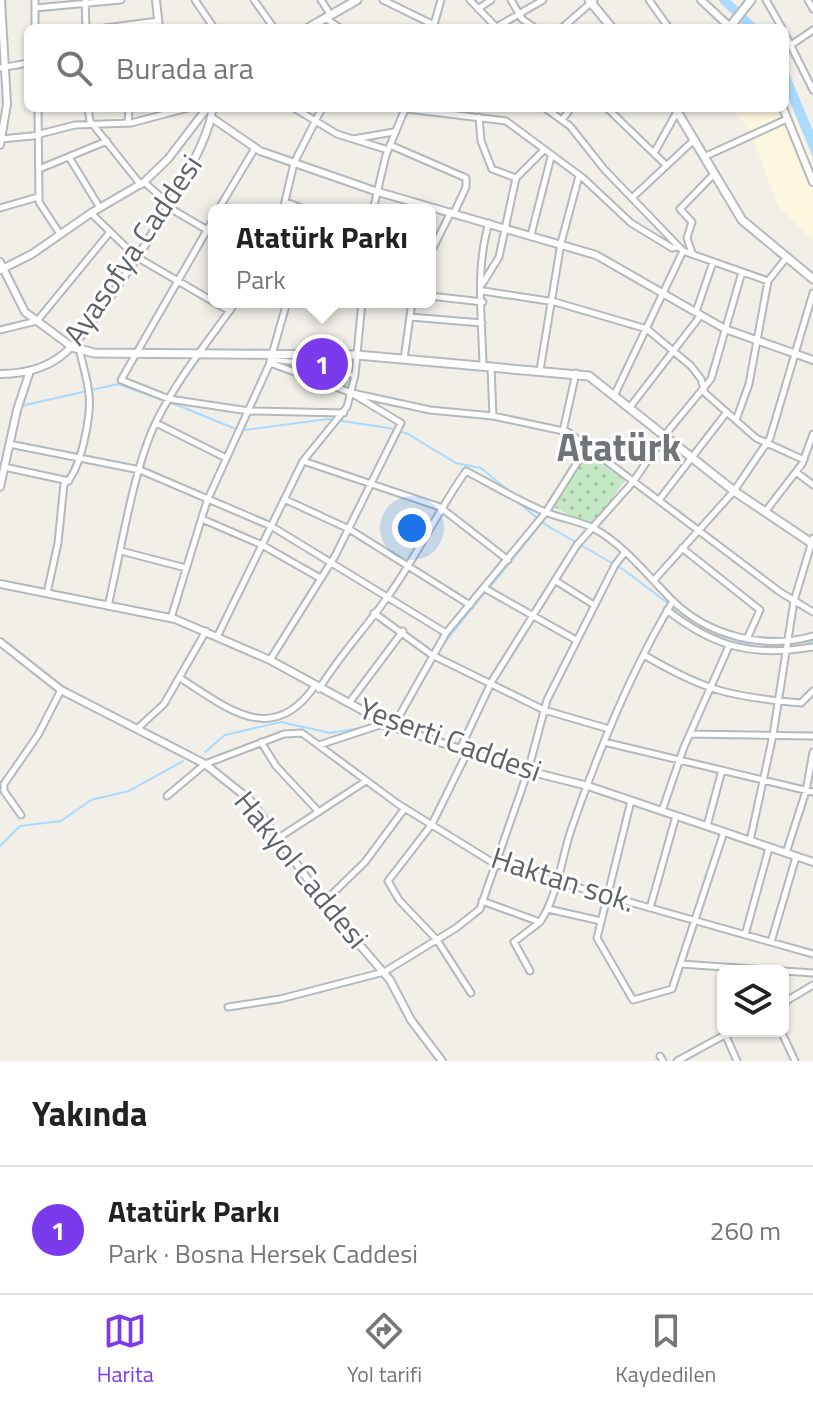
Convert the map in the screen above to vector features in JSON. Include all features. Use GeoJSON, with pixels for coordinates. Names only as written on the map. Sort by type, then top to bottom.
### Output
{"type":"FeatureCollection","features":[{"type":"Feature","properties":{"kind":"main road"},"geometry":{"type":"LineString","coordinates":[[314,24],[357,0]]}},
{"type":"Feature","properties":{"kind":"main road"},"geometry":{"type":"LineString","coordinates":[[733,24],[751,0]]}},
{"type":"Feature","properties":{"kind":"main road"},"geometry":{"type":"LineString","coordinates":[[591,1],[609,24]]}},
{"type":"Feature","properties":{"kind":"main road"},"geometry":{"type":"LineString","coordinates":[[678,112],[742,220],[813,279]]}},
{"type":"Feature","properties":{"kind":"main road"},"geometry":{"type":"LineString","coordinates":[[72,347],[80,352],[357,355],[576,373],[594,379],[734,491],[813,541]]}},
{"type":"Feature","properties":{"kind":"street"},"geometry":{"type":"LineString","coordinates":[[1,0],[7,104],[1,141],[67,127],[128,123],[164,112]]}},
{"type":"Feature","properties":{"kind":"street"},"geometry":{"type":"LineString","coordinates":[[35,0],[35,24]]}},
{"type":"Feature","properties":{"kind":"street"},"geometry":{"type":"LineString","coordinates":[[35,8],[57,3],[121,0]]}},
{"type":"Feature","properties":{"kind":"street"},"geometry":{"type":"LineString","coordinates":[[156,0],[158,24]]}},
{"type":"Feature","properties":{"kind":"street"},"geometry":{"type":"LineString","coordinates":[[195,0],[211,24]]}},
{"type":"Feature","properties":{"kind":"street"},"geometry":{"type":"LineString","coordinates":[[254,0],[271,24]]}},
{"type":"Feature","properties":{"kind":"street"},"geometry":{"type":"LineString","coordinates":[[321,0],[327,16],[336,24]]}},
{"type":"Feature","properties":{"kind":"street"},"geometry":{"type":"LineString","coordinates":[[383,0],[430,24]]}},
{"type":"Feature","properties":{"kind":"street"},"geometry":{"type":"LineString","coordinates":[[435,24],[441,0]]}},
{"type":"Feature","properties":{"kind":"street"},"geometry":{"type":"LineString","coordinates":[[470,0],[492,24]]}},
{"type":"Feature","properties":{"kind":"street"},"geometry":{"type":"LineString","coordinates":[[478,9],[491,0]]}},
{"type":"Feature","properties":{"kind":"street"},"geometry":{"type":"LineString","coordinates":[[511,0],[522,19],[529,24]]}},
{"type":"Feature","properties":{"kind":"street"},"geometry":{"type":"LineString","coordinates":[[649,0],[666,24]]}},
{"type":"Feature","properties":{"kind":"street"},"geometry":{"type":"LineString","coordinates":[[701,0],[726,24]]}},
{"type":"Feature","properties":{"kind":"street"},"geometry":{"type":"LineString","coordinates":[[766,0],[780,24]]}},
{"type":"Feature","properties":{"kind":"street"},"geometry":{"type":"LineString","coordinates":[[808,0],[813,8]]}},
{"type":"Feature","properties":{"kind":"street"},"geometry":{"type":"LineString","coordinates":[[502,24],[541,1]]}},
{"type":"Feature","properties":{"kind":"street"},"geometry":{"type":"LineString","coordinates":[[566,24],[591,1]]}},
{"type":"Feature","properties":{"kind":"street"},"geometry":{"type":"LineString","coordinates":[[86,2],[86,24]]}},
{"type":"Feature","properties":{"kind":"street"},"geometry":{"type":"LineString","coordinates":[[791,45],[813,30]]}},
{"type":"Feature","properties":{"kind":"street"},"geometry":{"type":"LineString","coordinates":[[789,41],[813,90]]}},
{"type":"Feature","properties":{"kind":"street"},"geometry":{"type":"LineString","coordinates":[[3,66],[24,63]]}},
{"type":"Feature","properties":{"kind":"street"},"geometry":{"type":"LineString","coordinates":[[38,112],[38,197],[41,209],[60,234]]}},
{"type":"Feature","properties":{"kind":"street"},"geometry":{"type":"LineString","coordinates":[[89,112],[92,125],[142,184],[207,230],[121,380],[169,399],[249,411],[344,413]]}},
{"type":"Feature","properties":{"kind":"street"},"geometry":{"type":"LineString","coordinates":[[128,123],[129,112]]}},
{"type":"Feature","properties":{"kind":"street"},"geometry":{"type":"LineString","coordinates":[[72,347],[22,308],[1,267],[142,184],[168,159],[206,112]]}},
{"type":"Feature","properties":{"kind":"street","name":"Ayasofya Caddesi"},"geometry":{"type":"LineString","coordinates":[[29,374],[72,347],[135,256],[169,206],[200,151],[212,118],[210,112]]}},
{"type":"Feature","properties":{"kind":"street"},"geometry":{"type":"LineString","coordinates":[[301,112],[337,134],[389,148],[466,178],[466,187],[436,241]]}},
{"type":"Feature","properties":{"kind":"street"},"geometry":{"type":"LineString","coordinates":[[291,204],[286,202],[294,163],[320,112]]}},
{"type":"Feature","properties":{"kind":"street"},"geometry":{"type":"LineString","coordinates":[[374,204],[375,191],[402,112]]}},
{"type":"Feature","properties":{"kind":"street"},"geometry":{"type":"LineString","coordinates":[[432,112],[506,121],[579,176],[631,223],[672,248],[768,281]]}},
{"type":"Feature","properties":{"kind":"street"},"geometry":{"type":"LineString","coordinates":[[551,112],[562,120],[681,249]]}},
{"type":"Feature","properties":{"kind":"street"},"geometry":{"type":"LineString","coordinates":[[562,120],[568,112]]}},
{"type":"Feature","properties":{"kind":"street"},"geometry":{"type":"LineString","coordinates":[[611,112],[666,165]]}},
{"type":"Feature","properties":{"kind":"street"},"geometry":{"type":"LineString","coordinates":[[654,153],[674,112]]}},
{"type":"Feature","properties":{"kind":"street"},"geometry":{"type":"LineString","coordinates":[[784,112],[813,182]]}},
{"type":"Feature","properties":{"kind":"street"},"geometry":{"type":"LineString","coordinates":[[479,117],[481,141],[492,169],[516,178]]}},
{"type":"Feature","properties":{"kind":"street"},"geometry":{"type":"LineString","coordinates":[[212,118],[255,148],[375,191],[423,204]]}},
{"type":"Feature","properties":{"kind":"street"},"geometry":{"type":"LineString","coordinates":[[706,156],[787,119]]}},
{"type":"Feature","properties":{"kind":"street"},"geometry":{"type":"LineString","coordinates":[[352,139],[395,132]]}},
{"type":"Feature","properties":{"kind":"street"},"geometry":{"type":"LineString","coordinates":[[633,197],[695,138]]}},
{"type":"Feature","properties":{"kind":"street"},"geometry":{"type":"LineString","coordinates":[[39,169],[107,141]]}},
{"type":"Feature","properties":{"kind":"street"},"geometry":{"type":"LineString","coordinates":[[222,204],[255,148]]}},
{"type":"Feature","properties":{"kind":"street"},"geometry":{"type":"LineString","coordinates":[[483,283],[493,271],[508,228],[516,178],[543,151]]}},
{"type":"Feature","properties":{"kind":"street"},"geometry":{"type":"LineString","coordinates":[[69,156],[100,208]]}},
{"type":"Feature","properties":{"kind":"street"},"geometry":{"type":"LineString","coordinates":[[531,235],[551,157]]}},
{"type":"Feature","properties":{"kind":"street"},"geometry":{"type":"LineString","coordinates":[[692,254],[687,238],[692,222],[680,209],[715,173]]}},
{"type":"Feature","properties":{"kind":"street"},"geometry":{"type":"LineString","coordinates":[[540,370],[561,243],[579,176]]}},
{"type":"Feature","properties":{"kind":"street"},"geometry":{"type":"LineString","coordinates":[[0,208],[38,197]]}},
{"type":"Feature","properties":{"kind":"street"},"geometry":{"type":"LineString","coordinates":[[436,207],[561,243],[610,261],[725,329],[813,360]]}},
{"type":"Feature","properties":{"kind":"street"},"geometry":{"type":"LineString","coordinates":[[91,213],[135,256],[208,298]]}},
{"type":"Feature","properties":{"kind":"street"},"geometry":{"type":"LineString","coordinates":[[489,223],[480,262],[482,323],[493,416]]}},
{"type":"Feature","properties":{"kind":"street"},"geometry":{"type":"LineString","coordinates":[[0,330],[37,321],[110,232]]}},
{"type":"Feature","properties":{"kind":"street"},"geometry":{"type":"LineString","coordinates":[[615,394],[666,293],[681,249]]}},
{"type":"Feature","properties":{"kind":"street"},"geometry":{"type":"LineString","coordinates":[[736,420],[749,384],[768,281],[787,257]]}},
{"type":"Feature","properties":{"kind":"street"},"geometry":{"type":"LineString","coordinates":[[630,407],[698,314],[713,262]]}},
{"type":"Feature","properties":{"kind":"street"},"geometry":{"type":"LineString","coordinates":[[471,993],[437,940],[399,900],[388,881],[432,824],[492,681],[577,545],[595,529],[633,482],[717,364],[742,272]]}},
{"type":"Feature","properties":{"kind":"street"},"geometry":{"type":"LineString","coordinates":[[483,291],[551,301],[647,329],[691,366],[705,393],[736,420],[766,444],[804,460]]}},
{"type":"Feature","properties":{"kind":"street"},"geometry":{"type":"LineString","coordinates":[[655,579],[734,491],[766,444],[813,293]]}},
{"type":"Feature","properties":{"kind":"street"},"geometry":{"type":"LineString","coordinates":[[436,297],[483,302]]}},
{"type":"Feature","properties":{"kind":"street"},"geometry":{"type":"LineString","coordinates":[[225,308],[230,311]]}},
{"type":"Feature","properties":{"kind":"street"},"geometry":{"type":"LineString","coordinates":[[108,606],[140,470],[156,423],[232,308]]}},
{"type":"Feature","properties":{"kind":"street"},"geometry":{"type":"LineString","coordinates":[[171,618],[207,501],[271,364],[285,308]]}},
{"type":"Feature","properties":{"kind":"street"},"geometry":{"type":"LineString","coordinates":[[218,635],[303,461],[326,429],[344,413],[355,375],[361,308]]}},
{"type":"Feature","properties":{"kind":"street"},"geometry":{"type":"LineString","coordinates":[[404,359],[411,308]]}},
{"type":"Feature","properties":{"kind":"street"},"geometry":{"type":"LineString","coordinates":[[410,317],[482,323]]}},
{"type":"Feature","properties":{"kind":"street"},"geometry":{"type":"LineString","coordinates":[[47,593],[58,543],[64,484],[79,466],[90,399],[80,352]]}},
{"type":"Feature","properties":{"kind":"street"},"geometry":{"type":"LineString","coordinates":[[271,364],[275,360],[306,363],[320,360],[323,354]]}},
{"type":"Feature","properties":{"kind":"street"},"geometry":{"type":"LineString","coordinates":[[306,363],[310,370],[320,368],[331,373],[355,375]]}},
{"type":"Feature","properties":{"kind":"street"},"geometry":{"type":"LineString","coordinates":[[271,364],[352,393],[430,410],[493,416],[563,431],[813,612]]}},
{"type":"Feature","properties":{"kind":"street"},"geometry":{"type":"LineString","coordinates":[[563,431],[576,373]]}},
{"type":"Feature","properties":{"kind":"street"},"geometry":{"type":"LineString","coordinates":[[0,374],[29,374],[0,487]]}},
{"type":"Feature","properties":{"kind":"street"},"geometry":{"type":"LineString","coordinates":[[270,660],[349,529],[401,423],[352,393]]}},
{"type":"Feature","properties":{"kind":"street"},"geometry":{"type":"LineString","coordinates":[[659,500],[727,412]]}},
{"type":"Feature","properties":{"kind":"street"},"geometry":{"type":"LineString","coordinates":[[156,423],[227,458]]}},
{"type":"Feature","properties":{"kind":"street"},"geometry":{"type":"LineString","coordinates":[[765,512],[804,460],[813,434]]}},
{"type":"Feature","properties":{"kind":"street"},"geometry":{"type":"LineString","coordinates":[[9,444],[140,470],[271,526],[446,633]]}},
{"type":"Feature","properties":{"kind":"street"},"geometry":{"type":"LineString","coordinates":[[318,745],[390,725],[446,633],[546,512],[587,447]]}},
{"type":"Feature","properties":{"kind":"street"},"geometry":{"type":"LineString","coordinates":[[303,461],[440,507],[508,560]]}},
{"type":"Feature","properties":{"kind":"street"},"geometry":{"type":"LineString","coordinates":[[4,467],[69,481]]}},
{"type":"Feature","properties":{"kind":"street"},"geometry":{"type":"LineString","coordinates":[[180,678],[253,719],[293,712],[316,688],[345,647],[387,598],[440,507],[466,471],[546,512],[595,529],[655,579],[673,601],[721,632],[747,639],[788,643],[813,636]]}},
{"type":"Feature","properties":{"kind":"street"},"geometry":{"type":"LineString","coordinates":[[796,472],[813,485]]}},
{"type":"Feature","properties":{"kind":"street"},"geometry":{"type":"LineString","coordinates":[[284,499],[349,529],[470,605]]}},
{"type":"Feature","properties":{"kind":"street"},"geometry":{"type":"LineString","coordinates":[[202,519],[262,545],[320,578]]}},
{"type":"Feature","properties":{"kind":"street"},"geometry":{"type":"LineString","coordinates":[[750,841],[773,735],[794,601],[813,541]]}},
{"type":"Feature","properties":{"kind":"street"},"geometry":{"type":"LineString","coordinates":[[682,548],[760,610],[747,639]]}},
{"type":"Feature","properties":{"kind":"street"},"geometry":{"type":"LineString","coordinates":[[121,551],[186,568]]}},
{"type":"Feature","properties":{"kind":"street"},"geometry":{"type":"LineString","coordinates":[[228,1007],[280,999],[384,972],[480,909],[528,771],[544,710],[576,640],[625,552]]}},
{"type":"Feature","properties":{"kind":"street"},"geometry":{"type":"LineString","coordinates":[[556,581],[594,605]]}},
{"type":"Feature","properties":{"kind":"street","name":"Yeşerti Caddesi"},"geometry":{"type":"LineString","coordinates":[[0,584],[171,618],[218,635],[270,660],[316,688],[390,725],[528,771],[588,786],[813,862]]}},
{"type":"Feature","properties":{"kind":"street"},"geometry":{"type":"LineString","coordinates":[[484,588],[576,640]]}},
{"type":"Feature","properties":{"kind":"street"},"geometry":{"type":"LineString","coordinates":[[530,971],[514,942],[540,922],[548,909],[609,729],[673,601]]}},
{"type":"Feature","properties":{"kind":"street"},"geometry":{"type":"LineString","coordinates":[[667,610],[729,646],[786,654],[813,647]]}},
{"type":"Feature","properties":{"kind":"street"},"geometry":{"type":"LineString","coordinates":[[374,613],[403,631],[432,655],[492,681],[544,710],[609,729]]}},
{"type":"Feature","properties":{"kind":"street"},"geometry":{"type":"LineString","coordinates":[[138,728],[160,709],[206,631]]}},
{"type":"Feature","properties":{"kind":"street"},"geometry":{"type":"LineString","coordinates":[[348,704],[403,631]]}},
{"type":"Feature","properties":{"kind":"street","name":"Hakyol Caddesi"},"geometry":{"type":"LineString","coordinates":[[0,642],[61,690],[205,764],[250,800],[280,837],[324,902],[384,972],[411,1020],[442,1061]]}},
{"type":"Feature","properties":{"kind":"street"},"geometry":{"type":"LineString","coordinates":[[662,811],[690,734],[729,646]]}},
{"type":"Feature","properties":{"kind":"street"},"geometry":{"type":"LineString","coordinates":[[644,655],[709,690],[801,703],[813,691]]}},
{"type":"Feature","properties":{"kind":"street"},"geometry":{"type":"LineString","coordinates":[[21,815],[4,791],[4,784],[38,735],[61,690]]}},
{"type":"Feature","properties":{"kind":"street","name":"Haktan sok."},"geometry":{"type":"LineString","coordinates":[[167,796],[205,764],[261,742],[302,733],[405,808],[495,864],[813,954]]}},
{"type":"Feature","properties":{"kind":"street"},"geometry":{"type":"LineString","coordinates":[[690,734],[813,736]]}},
{"type":"Feature","properties":{"kind":"street"},"geometry":{"type":"LineString","coordinates":[[261,742],[276,766],[319,812]]}},
{"type":"Feature","properties":{"kind":"street"},"geometry":{"type":"LineString","coordinates":[[604,742],[810,791]]}},
{"type":"Feature","properties":{"kind":"street"},"geometry":{"type":"LineString","coordinates":[[786,853],[810,791],[813,752]]}},
{"type":"Feature","properties":{"kind":"street"},"geometry":{"type":"LineString","coordinates":[[707,826],[722,770]]}},
{"type":"Feature","properties":{"kind":"street"},"geometry":{"type":"LineString","coordinates":[[280,837],[367,781]]}},
{"type":"Feature","properties":{"kind":"street"},"geometry":{"type":"LineString","coordinates":[[631,801],[597,938],[633,1000],[672,989],[724,832]]}},
{"type":"Feature","properties":{"kind":"street"},"geometry":{"type":"LineString","coordinates":[[324,902],[365,862],[405,808]]}},
{"type":"Feature","properties":{"kind":"street"},"geometry":{"type":"LineString","coordinates":[[650,908],[676,816]]}},
{"type":"Feature","properties":{"kind":"street"},"geometry":{"type":"LineString","coordinates":[[745,935],[769,848]]}},
{"type":"Feature","properties":{"kind":"street"},"geometry":{"type":"LineString","coordinates":[[771,942],[796,857]]}},
{"type":"Feature","properties":{"kind":"street"},"geometry":{"type":"LineString","coordinates":[[482,901],[540,922]]}},
{"type":"Feature","properties":{"kind":"street"},"geometry":{"type":"LineString","coordinates":[[548,909],[601,921]]}},
{"type":"Feature","properties":{"kind":"street"},"geometry":{"type":"LineString","coordinates":[[681,964],[813,973]]}},
{"type":"Feature","properties":{"kind":"street"},"geometry":{"type":"LineString","coordinates":[[789,999],[813,985]]}},
{"type":"Feature","properties":{"kind":"street"},"geometry":{"type":"LineString","coordinates":[[677,1061],[722,1037]]}},
{"type":"Feature","properties":{"kind":"street"},"geometry":{"type":"LineString","coordinates":[[730,1037],[737,1061]]}},
{"type":"Feature","properties":{"kind":"street"},"geometry":{"type":"LineString","coordinates":[[784,1037],[795,1061]]}},
{"type":"Feature","properties":{"kind":"shaded area"},"geometry":{"type":"Polygon","coordinates":[[[735,112],[778,112],[780,117],[751,132],[735,112]]]}},
{"type":"Feature","properties":{"kind":"shaded area"},"geometry":{"type":"Polygon","coordinates":[[[795,117],[813,164],[813,241],[778,206],[752,136],[795,117]]]}},
{"type":"Feature","properties":{"kind":"green space"},"geometry":{"type":"Polygon","coordinates":[[[276,361],[304,364],[311,372],[321,370],[349,375],[346,389],[276,361]]]}},
{"type":"Feature","properties":{"kind":"green space"},"geometry":{"type":"Polygon","coordinates":[[[587,452],[626,479],[592,527],[554,507],[587,452]]]}},
{"type":"Feature","properties":{"kind":"water"},"geometry":{"type":"Polygon","coordinates":[[[789,74],[813,131],[813,157],[789,100],[789,74]]]}},
{"type":"Feature","properties":{"kind":"waterway"},"geometry":{"type":"LineString","coordinates":[[724,0],[749,24]]}},
{"type":"Feature","properties":{"kind":"waterway"},"geometry":{"type":"LineString","coordinates":[[21,406],[118,384],[165,401]]}},
{"type":"Feature","properties":{"kind":"waterway"},"geometry":{"type":"LineString","coordinates":[[172,403],[236,429]]}},
{"type":"Feature","properties":{"kind":"waterway"},"geometry":{"type":"LineString","coordinates":[[244,430],[328,419],[389,428],[408,434],[456,463],[481,468],[510,492]]}},
{"type":"Feature","properties":{"kind":"waterway"},"geometry":{"type":"LineString","coordinates":[[519,503],[546,525],[624,570],[669,604]]}},
{"type":"Feature","properties":{"kind":"waterway"},"geometry":{"type":"LineString","coordinates":[[490,587],[541,524]]}},
{"type":"Feature","properties":{"kind":"waterway"},"geometry":{"type":"LineString","coordinates":[[440,648],[486,591]]}},
{"type":"Feature","properties":{"kind":"waterway"},"geometry":{"type":"LineString","coordinates":[[674,608],[716,634],[759,648]]}},
{"type":"Feature","properties":{"kind":"waterway"},"geometry":{"type":"LineString","coordinates":[[797,647],[813,642]]}},
{"type":"Feature","properties":{"kind":"waterway"},"geometry":{"type":"LineString","coordinates":[[399,724],[421,683]]}},
{"type":"Feature","properties":{"kind":"waterway"},"geometry":{"type":"LineString","coordinates":[[205,752],[225,735],[281,722],[330,733],[372,726]]}},
{"type":"Feature","properties":{"kind":"waterway"},"geometry":{"type":"LineString","coordinates":[[381,729],[394,731]]}},
{"type":"Feature","properties":{"kind":"waterway"},"geometry":{"type":"LineString","coordinates":[[0,846],[20,826],[61,821],[91,800],[129,791],[183,761]]}},
{"type":"Feature","properties":{"kind":"place","name":"Atatürk Parkı"},"geometry":{"type":"Point","coordinates":[322,364]}},
{"type":"Feature","properties":{"kind":"district","name":"Atatürk"},"geometry":{"type":"Point","coordinates":[619,448]}}]}
